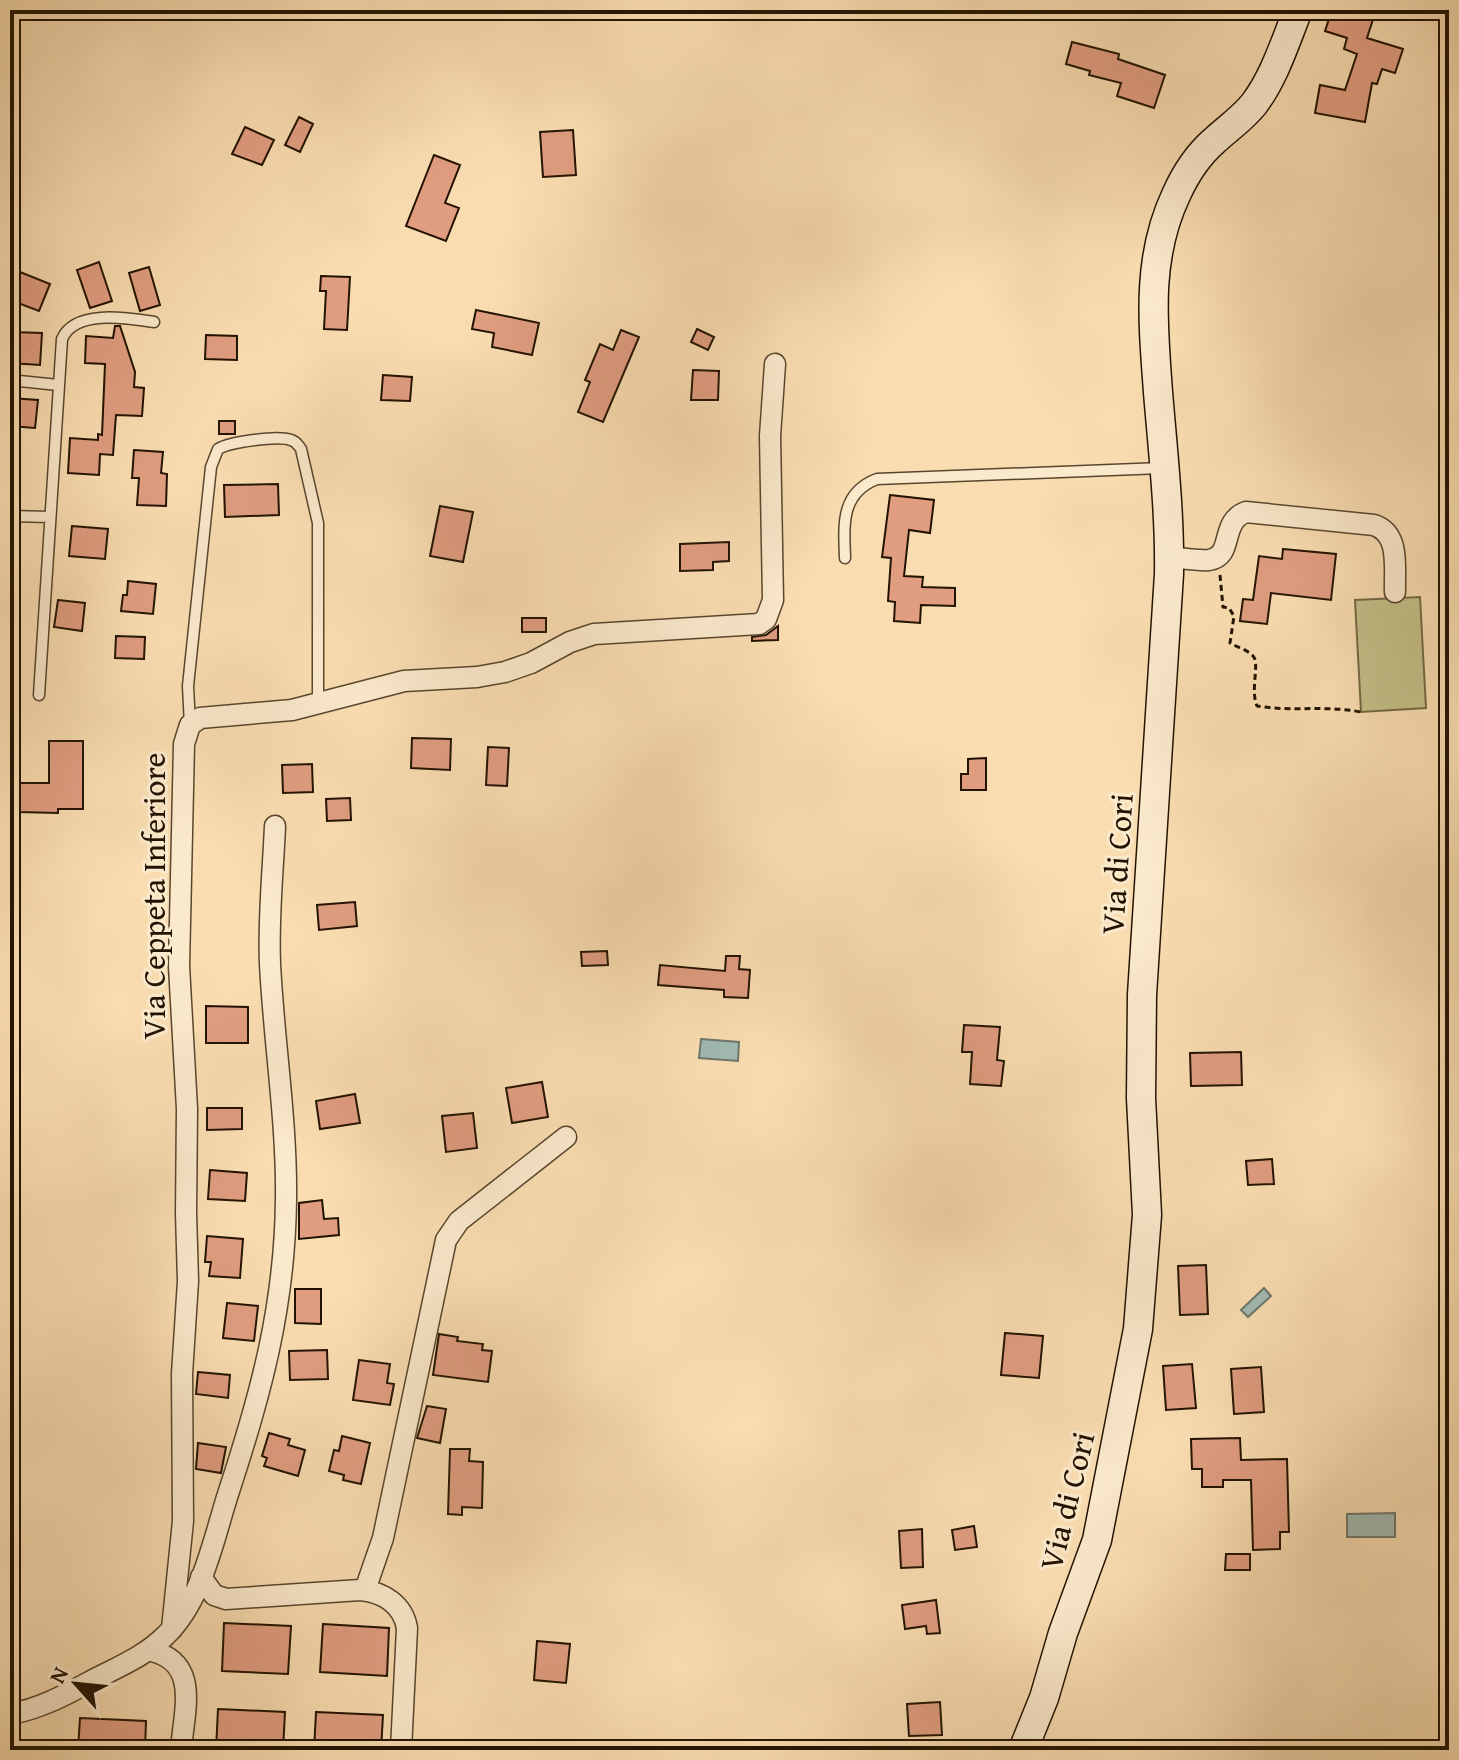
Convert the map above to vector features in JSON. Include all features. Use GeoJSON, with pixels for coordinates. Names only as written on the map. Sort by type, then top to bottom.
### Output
{"type":"FeatureCollection","features":[{"type":"Feature","properties":{"kind":"main road","name":"Via di Cori"},"geometry":{"type":"LineString","coordinates":[[1023,1750],[1044,1698],[1063,1633],[1097,1540],[1138,1329],[1147,1215],[1140,1075],[1142,995],[1169,557],[1152,294],[1154,266],[1160,236],[1174,198],[1195,162],[1213,141],[1249,110],[1264,89],[1297,10]]}},
{"type":"Feature","properties":{"kind":"street","name":"Via Ceppeta Inferiore"},"geometry":{"type":"LineString","coordinates":[[172,1629],[183,1521],[182,1374],[188,1281],[187,1109],[179,956],[184,744],[190,725],[203,717],[281,712],[387,683],[505,672],[531,663],[570,642],[603,632],[750,626],[762,621],[768,615],[773,600],[770,436],[775,364]]}},
{"type":"Feature","properties":{"kind":"street"},"geometry":{"type":"LineString","coordinates":[[1169,557],[1207,560],[1218,556],[1224,549],[1231,523],[1246,512],[1374,525],[1387,531],[1391,540],[1395,592]]}},
{"type":"Feature","properties":{"kind":"street"},"geometry":{"type":"LineString","coordinates":[[10,1714],[52,1701],[148,1650],[172,1629],[185,1611],[201,1577],[255,1411],[269,1361],[277,1307],[286,1200],[270,946],[275,826]]}},
{"type":"Feature","properties":{"kind":"street"},"geometry":{"type":"LineString","coordinates":[[365,1590],[383,1538],[446,1240],[459,1221],[566,1137]]}},
{"type":"Feature","properties":{"kind":"street"},"geometry":{"type":"LineString","coordinates":[[201,1577],[214,1595],[226,1599],[365,1590],[394,1603],[405,1620],[407,1634],[401,1750]]}},
{"type":"Feature","properties":{"kind":"street"},"geometry":{"type":"LineString","coordinates":[[148,1650],[172,1659],[183,1674],[181,1750]]}},
{"type":"Feature","properties":{"kind":"lane"},"geometry":{"type":"LineString","coordinates":[[39,695],[62,339],[74,325],[111,318],[154,322]]}},
{"type":"Feature","properties":{"kind":"lane"},"geometry":{"type":"LineString","coordinates":[[10,380],[58,385]]}},
{"type":"Feature","properties":{"kind":"lane"},"geometry":{"type":"LineString","coordinates":[[190,725],[188,686],[211,467],[218,449],[232,443],[283,439],[294,441],[301,449],[318,523],[318,703]]}},
{"type":"Feature","properties":{"kind":"lane"},"geometry":{"type":"LineString","coordinates":[[845,558],[846,508],[857,492],[873,481],[892,477],[1164,467]]}},
{"type":"Feature","properties":{"kind":"lane"},"geometry":{"type":"LineString","coordinates":[[10,516],[50,517]]}},
{"type":"Feature","properties":{"kind":"path"},"geometry":{"type":"LineString","coordinates":[[1218,556],[1223,607],[1229,608],[1234,616],[1230,643],[1252,655],[1257,663],[1252,695],[1257,706],[1274,709],[1335,707],[1361,712]]}},
{"type":"Feature","properties":{"kind":"shaded area"},"geometry":{"type":"Polygon","coordinates":[[[1420,597],[1426,708],[1361,712],[1355,600],[1420,597]]]}},
{"type":"Feature","properties":{"kind":"water"},"geometry":{"type":"Polygon","coordinates":[[[701,1039],[739,1042],[738,1061],[699,1058],[701,1039]]]}},
{"type":"Feature","properties":{"kind":"water"},"geometry":{"type":"Polygon","coordinates":[[[1264,1288],[1271,1296],[1248,1317],[1241,1310],[1264,1288]]]}},
{"type":"Feature","properties":{"kind":"water"},"geometry":{"type":"Polygon","coordinates":[[[1395,1513],[1395,1537],[1347,1537],[1347,1514],[1395,1513]]]}},
{"type":"Feature","properties":{"kind":"building"},"geometry":{"type":"Polygon","coordinates":[[[1332,10],[1376,10],[1367,38],[1403,49],[1395,73],[1382,69],[1377,84],[1372,83],[1365,122],[1315,113],[1320,85],[1345,90],[1357,54],[1344,49],[1347,38],[1325,31],[1332,10]]]}},
{"type":"Feature","properties":{"kind":"building"},"geometry":{"type":"Polygon","coordinates":[[[1072,42],[1119,54],[1118,59],[1165,75],[1154,108],[1117,96],[1121,83],[1089,75],[1090,71],[1066,64],[1072,42]]]}},
{"type":"Feature","properties":{"kind":"building"},"geometry":{"type":"Polygon","coordinates":[[[299,117],[313,124],[300,152],[285,145],[299,117]]]}},
{"type":"Feature","properties":{"kind":"building"},"geometry":{"type":"Polygon","coordinates":[[[245,127],[274,140],[262,165],[232,154],[245,127]]]}},
{"type":"Feature","properties":{"kind":"building"},"geometry":{"type":"Polygon","coordinates":[[[573,130],[576,175],[543,177],[540,132],[573,130]]]}},
{"type":"Feature","properties":{"kind":"building"},"geometry":{"type":"Polygon","coordinates":[[[434,155],[460,165],[445,203],[459,208],[446,241],[406,226],[434,155]]]}},
{"type":"Feature","properties":{"kind":"building"},"geometry":{"type":"Polygon","coordinates":[[[99,262],[112,301],[90,308],[77,270],[99,262]]]}},
{"type":"Feature","properties":{"kind":"building"},"geometry":{"type":"Polygon","coordinates":[[[149,267],[160,305],[140,311],[129,273],[149,267]]]}},
{"type":"Feature","properties":{"kind":"building"},"geometry":{"type":"Polygon","coordinates":[[[20,272],[50,284],[39,311],[10,300],[20,272]]]}},
{"type":"Feature","properties":{"kind":"building"},"geometry":{"type":"Polygon","coordinates":[[[321,276],[350,277],[347,330],[324,329],[326,291],[320,291],[321,276]]]}},
{"type":"Feature","properties":{"kind":"building"},"geometry":{"type":"Polygon","coordinates":[[[476,310],[539,323],[532,355],[492,347],[494,333],[472,329],[476,310]]]}},
{"type":"Feature","properties":{"kind":"building"},"geometry":{"type":"Polygon","coordinates":[[[115,326],[120,326],[135,372],[134,387],[144,388],[142,416],[116,415],[113,455],[100,454],[99,475],[68,473],[70,438],[98,440],[98,434],[102,435],[105,364],[85,363],[86,336],[113,338],[115,326]]]}},
{"type":"Feature","properties":{"kind":"building"},"geometry":{"type":"Polygon","coordinates":[[[697,329],[714,337],[708,350],[691,342],[697,329]]]}},
{"type":"Feature","properties":{"kind":"building"},"geometry":{"type":"Polygon","coordinates":[[[621,330],[639,337],[603,422],[578,412],[590,382],[585,380],[600,344],[613,350],[621,330]]]}},
{"type":"Feature","properties":{"kind":"building"},"geometry":{"type":"Polygon","coordinates":[[[11,332],[42,333],[40,365],[10,363],[11,332]]]}},
{"type":"Feature","properties":{"kind":"building"},"geometry":{"type":"Polygon","coordinates":[[[206,335],[237,336],[237,360],[205,359],[206,335]]]}},
{"type":"Feature","properties":{"kind":"building"},"geometry":{"type":"Polygon","coordinates":[[[693,370],[719,371],[718,400],[691,400],[693,370]]]}},
{"type":"Feature","properties":{"kind":"building"},"geometry":{"type":"Polygon","coordinates":[[[383,375],[412,377],[410,401],[381,400],[383,375]]]}},
{"type":"Feature","properties":{"kind":"building"},"geometry":{"type":"Polygon","coordinates":[[[10,398],[38,400],[35,428],[10,426],[10,398]]]}},
{"type":"Feature","properties":{"kind":"building"},"geometry":{"type":"Polygon","coordinates":[[[219,421],[235,421],[235,434],[219,434],[219,421]]]}},
{"type":"Feature","properties":{"kind":"building"},"geometry":{"type":"Polygon","coordinates":[[[134,450],[163,452],[161,473],[167,474],[166,506],[137,505],[139,478],[132,478],[134,450]]]}},
{"type":"Feature","properties":{"kind":"building"},"geometry":{"type":"Polygon","coordinates":[[[278,484],[279,515],[225,517],[224,485],[278,484]]]}},
{"type":"Feature","properties":{"kind":"building"},"geometry":{"type":"Polygon","coordinates":[[[890,495],[934,500],[930,533],[909,530],[904,576],[923,577],[922,587],[955,588],[955,606],[921,605],[920,623],[894,621],[895,602],[888,601],[891,558],[882,557],[890,495]]]}},
{"type":"Feature","properties":{"kind":"building"},"geometry":{"type":"Polygon","coordinates":[[[440,506],[473,512],[463,562],[430,556],[440,506]]]}},
{"type":"Feature","properties":{"kind":"building"},"geometry":{"type":"Polygon","coordinates":[[[72,526],[108,529],[105,559],[69,556],[72,526]]]}},
{"type":"Feature","properties":{"kind":"building"},"geometry":{"type":"Polygon","coordinates":[[[729,542],[729,561],[713,562],[713,570],[680,571],[680,544],[729,542]]]}},
{"type":"Feature","properties":{"kind":"building"},"geometry":{"type":"Polygon","coordinates":[[[1283,549],[1336,554],[1331,600],[1271,593],[1267,624],[1240,621],[1243,599],[1253,600],[1259,556],[1282,559],[1283,549]]]}},
{"type":"Feature","properties":{"kind":"building"},"geometry":{"type":"Polygon","coordinates":[[[128,581],[156,584],[153,614],[121,611],[128,581]]]}},
{"type":"Feature","properties":{"kind":"building"},"geometry":{"type":"Polygon","coordinates":[[[58,600],[85,603],[82,631],[54,627],[58,600]]]}},
{"type":"Feature","properties":{"kind":"building"},"geometry":{"type":"Polygon","coordinates":[[[522,618],[546,618],[546,632],[522,632],[522,618]]]}},
{"type":"Feature","properties":{"kind":"building"},"geometry":{"type":"Polygon","coordinates":[[[778,626],[778,640],[752,641],[752,637],[766,635],[778,626]]]}},
{"type":"Feature","properties":{"kind":"building"},"geometry":{"type":"Polygon","coordinates":[[[116,636],[145,637],[144,659],[115,658],[116,636]]]}},
{"type":"Feature","properties":{"kind":"building"},"geometry":{"type":"Polygon","coordinates":[[[412,738],[451,739],[450,770],[411,768],[412,738]]]}},
{"type":"Feature","properties":{"kind":"building"},"geometry":{"type":"Polygon","coordinates":[[[49,741],[83,741],[83,809],[58,809],[58,813],[19,812],[19,783],[49,783],[49,741]]]}},
{"type":"Feature","properties":{"kind":"building"},"geometry":{"type":"Polygon","coordinates":[[[488,747],[509,748],[507,786],[486,785],[488,747]]]}},
{"type":"Feature","properties":{"kind":"building"},"geometry":{"type":"Polygon","coordinates":[[[986,758],[986,790],[961,790],[961,774],[968,774],[968,759],[986,758]]]}},
{"type":"Feature","properties":{"kind":"building"},"geometry":{"type":"Polygon","coordinates":[[[312,764],[313,792],[283,793],[282,765],[312,764]]]}},
{"type":"Feature","properties":{"kind":"building"},"geometry":{"type":"Polygon","coordinates":[[[350,798],[351,820],[327,821],[326,799],[350,798]]]}},
{"type":"Feature","properties":{"kind":"building"},"geometry":{"type":"Polygon","coordinates":[[[355,902],[357,926],[319,930],[317,905],[355,902]]]}},
{"type":"Feature","properties":{"kind":"building"},"geometry":{"type":"Polygon","coordinates":[[[607,951],[608,965],[582,966],[581,952],[607,951]]]}},
{"type":"Feature","properties":{"kind":"building"},"geometry":{"type":"Polygon","coordinates":[[[726,956],[740,956],[739,969],[750,970],[748,998],[724,997],[724,990],[658,985],[660,965],[725,971],[726,956]]]}},
{"type":"Feature","properties":{"kind":"building"},"geometry":{"type":"Polygon","coordinates":[[[206,1006],[248,1007],[248,1043],[206,1043],[206,1006]]]}},
{"type":"Feature","properties":{"kind":"building"},"geometry":{"type":"Polygon","coordinates":[[[964,1025],[1000,1027],[997,1060],[1004,1061],[1001,1086],[970,1084],[972,1052],[962,1052],[964,1025]]]}},
{"type":"Feature","properties":{"kind":"building"},"geometry":{"type":"Polygon","coordinates":[[[1241,1052],[1242,1085],[1191,1086],[1190,1053],[1241,1052]]]}},
{"type":"Feature","properties":{"kind":"building"},"geometry":{"type":"Polygon","coordinates":[[[542,1082],[548,1117],[512,1123],[506,1088],[542,1082]]]}},
{"type":"Feature","properties":{"kind":"building"},"geometry":{"type":"Polygon","coordinates":[[[355,1094],[360,1123],[320,1129],[316,1101],[355,1094]]]}},
{"type":"Feature","properties":{"kind":"building"},"geometry":{"type":"Polygon","coordinates":[[[207,1108],[242,1108],[242,1129],[207,1130],[207,1108]]]}},
{"type":"Feature","properties":{"kind":"building"},"geometry":{"type":"Polygon","coordinates":[[[473,1113],[477,1148],[446,1152],[442,1116],[473,1113]]]}},
{"type":"Feature","properties":{"kind":"building"},"geometry":{"type":"Polygon","coordinates":[[[1272,1159],[1274,1184],[1248,1185],[1246,1161],[1272,1159]]]}},
{"type":"Feature","properties":{"kind":"building"},"geometry":{"type":"Polygon","coordinates":[[[210,1170],[247,1173],[245,1201],[208,1199],[210,1170]]]}},
{"type":"Feature","properties":{"kind":"building"},"geometry":{"type":"Polygon","coordinates":[[[322,1200],[324,1219],[338,1218],[339,1235],[299,1239],[299,1203],[322,1200]]]}},
{"type":"Feature","properties":{"kind":"building"},"geometry":{"type":"Polygon","coordinates":[[[207,1236],[243,1239],[240,1278],[209,1276],[211,1262],[205,1262],[207,1236]]]}},
{"type":"Feature","properties":{"kind":"building"},"geometry":{"type":"Polygon","coordinates":[[[1206,1265],[1208,1314],[1180,1315],[1178,1266],[1206,1265]]]}},
{"type":"Feature","properties":{"kind":"building"},"geometry":{"type":"Polygon","coordinates":[[[295,1289],[321,1289],[321,1324],[295,1323],[295,1289]]]}},
{"type":"Feature","properties":{"kind":"building"},"geometry":{"type":"Polygon","coordinates":[[[227,1303],[258,1306],[254,1341],[223,1338],[227,1303]]]}},
{"type":"Feature","properties":{"kind":"building"},"geometry":{"type":"Polygon","coordinates":[[[1005,1333],[1043,1336],[1039,1378],[1001,1375],[1005,1333]]]}},
{"type":"Feature","properties":{"kind":"building"},"geometry":{"type":"Polygon","coordinates":[[[439,1334],[458,1337],[457,1341],[483,1344],[482,1350],[492,1351],[488,1382],[433,1375],[439,1334]]]}},
{"type":"Feature","properties":{"kind":"building"},"geometry":{"type":"Polygon","coordinates":[[[327,1350],[328,1379],[290,1380],[289,1351],[327,1350]]]}},
{"type":"Feature","properties":{"kind":"building"},"geometry":{"type":"Polygon","coordinates":[[[359,1360],[390,1364],[387,1383],[394,1384],[390,1405],[353,1400],[359,1360]]]}},
{"type":"Feature","properties":{"kind":"building"},"geometry":{"type":"Polygon","coordinates":[[[1192,1364],[1196,1408],[1166,1410],[1163,1366],[1192,1364]]]}},
{"type":"Feature","properties":{"kind":"building"},"geometry":{"type":"Polygon","coordinates":[[[1261,1367],[1264,1412],[1234,1414],[1231,1369],[1261,1367]]]}},
{"type":"Feature","properties":{"kind":"building"},"geometry":{"type":"Polygon","coordinates":[[[198,1372],[230,1375],[228,1398],[196,1394],[198,1372]]]}},
{"type":"Feature","properties":{"kind":"building"},"geometry":{"type":"Polygon","coordinates":[[[427,1406],[446,1409],[440,1443],[417,1438],[427,1406]]]}},
{"type":"Feature","properties":{"kind":"building"},"geometry":{"type":"Polygon","coordinates":[[[269,1433],[290,1439],[288,1445],[305,1450],[298,1476],[264,1466],[267,1458],[262,1456],[269,1433]]]}},
{"type":"Feature","properties":{"kind":"building"},"geometry":{"type":"Polygon","coordinates":[[[342,1436],[370,1443],[361,1484],[343,1480],[344,1475],[329,1471],[334,1450],[339,1451],[342,1436]]]}},
{"type":"Feature","properties":{"kind":"building"},"geometry":{"type":"Polygon","coordinates":[[[1240,1438],[1241,1460],[1287,1459],[1289,1532],[1280,1532],[1280,1549],[1253,1550],[1251,1480],[1223,1480],[1223,1487],[1202,1487],[1202,1469],[1192,1469],[1191,1439],[1240,1438]]]}},
{"type":"Feature","properties":{"kind":"building"},"geometry":{"type":"Polygon","coordinates":[[[198,1443],[226,1447],[221,1473],[196,1469],[198,1443]]]}},
{"type":"Feature","properties":{"kind":"building"},"geometry":{"type":"Polygon","coordinates":[[[450,1449],[470,1449],[469,1461],[483,1462],[482,1508],[462,1507],[462,1515],[448,1514],[450,1449]]]}},
{"type":"Feature","properties":{"kind":"building"},"geometry":{"type":"Polygon","coordinates":[[[974,1526],[977,1547],[955,1550],[952,1530],[974,1526]]]}},
{"type":"Feature","properties":{"kind":"building"},"geometry":{"type":"Polygon","coordinates":[[[922,1529],[923,1567],[901,1568],[899,1531],[922,1529]]]}},
{"type":"Feature","properties":{"kind":"building"},"geometry":{"type":"Polygon","coordinates":[[[1226,1554],[1250,1554],[1250,1570],[1225,1570],[1226,1554]]]}},
{"type":"Feature","properties":{"kind":"building"},"geometry":{"type":"Polygon","coordinates":[[[936,1600],[940,1633],[927,1634],[926,1626],[905,1629],[902,1605],[936,1600]]]}},
{"type":"Feature","properties":{"kind":"building"},"geometry":{"type":"Polygon","coordinates":[[[224,1623],[291,1626],[288,1674],[222,1671],[224,1623]]]}},
{"type":"Feature","properties":{"kind":"building"},"geometry":{"type":"Polygon","coordinates":[[[323,1624],[389,1628],[387,1676],[320,1672],[323,1624]]]}},
{"type":"Feature","properties":{"kind":"building"},"geometry":{"type":"Polygon","coordinates":[[[537,1641],[570,1644],[566,1683],[534,1680],[537,1641]]]}},
{"type":"Feature","properties":{"kind":"building"},"geometry":{"type":"Polygon","coordinates":[[[940,1702],[942,1735],[909,1736],[907,1704],[940,1702]]]}},
{"type":"Feature","properties":{"kind":"building"},"geometry":{"type":"Polygon","coordinates":[[[218,1709],[285,1712],[283,1750],[216,1750],[218,1709]]]}},
{"type":"Feature","properties":{"kind":"building"},"geometry":{"type":"Polygon","coordinates":[[[316,1712],[383,1715],[381,1750],[314,1750],[316,1712]]]}},
{"type":"Feature","properties":{"kind":"building"},"geometry":{"type":"Polygon","coordinates":[[[80,1718],[146,1721],[145,1750],[78,1750],[80,1718]]]}}]}
